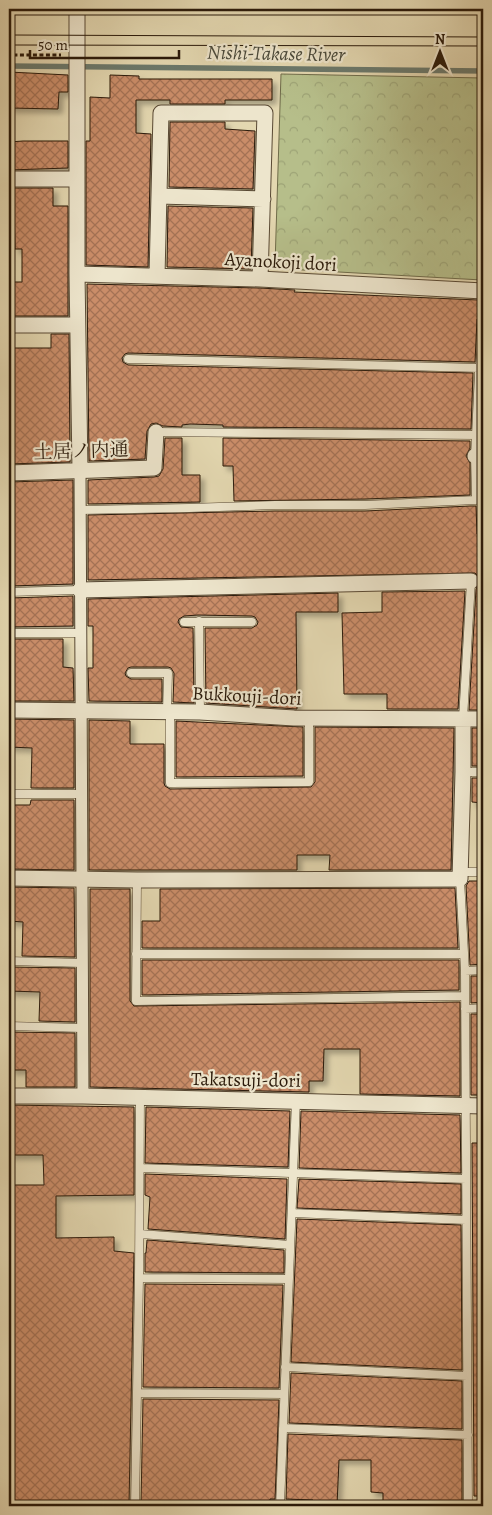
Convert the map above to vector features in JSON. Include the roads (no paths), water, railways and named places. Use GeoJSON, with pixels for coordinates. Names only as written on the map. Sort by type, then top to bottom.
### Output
{"type":"FeatureCollection","features":[{"type":"Feature","properties":{"kind":"street"},"geometry":{"type":"LineString","coordinates":[[77,9],[71,56],[76,74],[76,274],[80,470],[82,1096]]}},
{"type":"Feature","properties":{"kind":"street"},"geometry":{"type":"LineString","coordinates":[[157,276],[161,113],[265,113],[260,279]]}},
{"type":"Feature","properties":{"kind":"street"},"geometry":{"type":"LineString","coordinates":[[9,179],[76,179]]}},
{"type":"Feature","properties":{"kind":"street"},"geometry":{"type":"LineString","coordinates":[[159,196],[263,199]]}},
{"type":"Feature","properties":{"kind":"street","name":"Ayanokoji dori"},"geometry":{"type":"LineString","coordinates":[[76,274],[260,279],[483,291]]}},
{"type":"Feature","properties":{"kind":"street"},"geometry":{"type":"LineString","coordinates":[[9,325],[77,325]]}},
{"type":"Feature","properties":{"kind":"street","name":"土居ノ内通"},"geometry":{"type":"LineString","coordinates":[[9,473],[154,468],[156,432]]}},
{"type":"Feature","properties":{"kind":"street"},"geometry":{"type":"LineString","coordinates":[[80,590],[471,581]]}},
{"type":"Feature","properties":{"kind":"street","name":"Bukkouji-dori"},"geometry":{"type":"LineString","coordinates":[[9,710],[169,711],[309,718],[483,719]]}},
{"type":"Feature","properties":{"kind":"street"},"geometry":{"type":"LineString","coordinates":[[9,878],[137,880],[461,875],[463,719]]}},
{"type":"Feature","properties":{"kind":"street","name":"Takatsuji-dori"},"geometry":{"type":"LineString","coordinates":[[9,1096],[296,1100],[483,1106]]}},
{"type":"Feature","properties":{"kind":"lane"},"geometry":{"type":"LineString","coordinates":[[80,510],[480,500],[479,456],[476,435],[483,336]]}},
{"type":"Feature","properties":{"kind":"lane"},"geometry":{"type":"LineString","coordinates":[[128,359],[481,371]]}},
{"type":"Feature","properties":{"kind":"lane"},"geometry":{"type":"LineString","coordinates":[[156,432],[476,435]]}},
{"type":"Feature","properties":{"kind":"lane"},"geometry":{"type":"LineString","coordinates":[[463,719],[471,581]]}},
{"type":"Feature","properties":{"kind":"lane"},"geometry":{"type":"LineString","coordinates":[[9,592],[80,590]]}},
{"type":"Feature","properties":{"kind":"lane"},"geometry":{"type":"LineString","coordinates":[[199,621],[200,712]]}},
{"type":"Feature","properties":{"kind":"lane"},"geometry":{"type":"LineString","coordinates":[[184,622],[252,622]]}},
{"type":"Feature","properties":{"kind":"lane"},"geometry":{"type":"LineString","coordinates":[[9,633],[80,633]]}},
{"type":"Feature","properties":{"kind":"lane"},"geometry":{"type":"LineString","coordinates":[[132,673],[168,674],[170,783],[309,782],[309,718]]}},
{"type":"Feature","properties":{"kind":"lane"},"geometry":{"type":"LineString","coordinates":[[463,772],[483,772]]}},
{"type":"Feature","properties":{"kind":"lane"},"geometry":{"type":"LineString","coordinates":[[9,794],[81,794]]}},
{"type":"Feature","properties":{"kind":"lane"},"geometry":{"type":"LineString","coordinates":[[468,1506],[465,971],[461,875],[483,872]]}},
{"type":"Feature","properties":{"kind":"lane"},"geometry":{"type":"LineString","coordinates":[[137,880],[136,1000],[465,996]]}},
{"type":"Feature","properties":{"kind":"lane"},"geometry":{"type":"LineString","coordinates":[[136,954],[464,954]]}},
{"type":"Feature","properties":{"kind":"lane"},"geometry":{"type":"LineString","coordinates":[[9,961],[82,963]]}},
{"type":"Feature","properties":{"kind":"lane"},"geometry":{"type":"LineString","coordinates":[[465,971],[483,970]]}},
{"type":"Feature","properties":{"kind":"lane"},"geometry":{"type":"LineString","coordinates":[[465,1009],[483,1008]]}},
{"type":"Feature","properties":{"kind":"lane"},"geometry":{"type":"LineString","coordinates":[[9,1026],[82,1028]]}},
{"type":"Feature","properties":{"kind":"lane"},"geometry":{"type":"LineString","coordinates":[[135,1506],[140,1234],[140,1097]]}},
{"type":"Feature","properties":{"kind":"lane"},"geometry":{"type":"LineString","coordinates":[[280,1506],[296,1100]]}},
{"type":"Feature","properties":{"kind":"lane"},"geometry":{"type":"LineString","coordinates":[[140,1168],[466,1179]]}},
{"type":"Feature","properties":{"kind":"lane"},"geometry":{"type":"LineString","coordinates":[[292,1213],[466,1220]]}},
{"type":"Feature","properties":{"kind":"lane"},"geometry":{"type":"LineString","coordinates":[[140,1234],[290,1245]]}},
{"type":"Feature","properties":{"kind":"lane"},"geometry":{"type":"LineString","coordinates":[[139,1278],[289,1279]]}},
{"type":"Feature","properties":{"kind":"lane"},"geometry":{"type":"LineString","coordinates":[[285,1367],[467,1376]]}},
{"type":"Feature","properties":{"kind":"lane"},"geometry":{"type":"LineString","coordinates":[[138,1393],[284,1394]]}},
{"type":"Feature","properties":{"kind":"lane"},"geometry":{"type":"LineString","coordinates":[[283,1428],[468,1435]]}},
{"type":"Feature","properties":{"kind":"waterway","name":"Nishi-Takase River"},"geometry":{"type":"LineString","coordinates":[[9,66],[483,71]]}},
{"type":"Feature","properties":{"kind":"tram line"},"geometry":{"type":"LineString","coordinates":[[9,35],[483,37]]}},
{"type":"Feature","properties":{"kind":"tram line"},"geometry":{"type":"LineString","coordinates":[[9,45],[483,46]]}}]}
